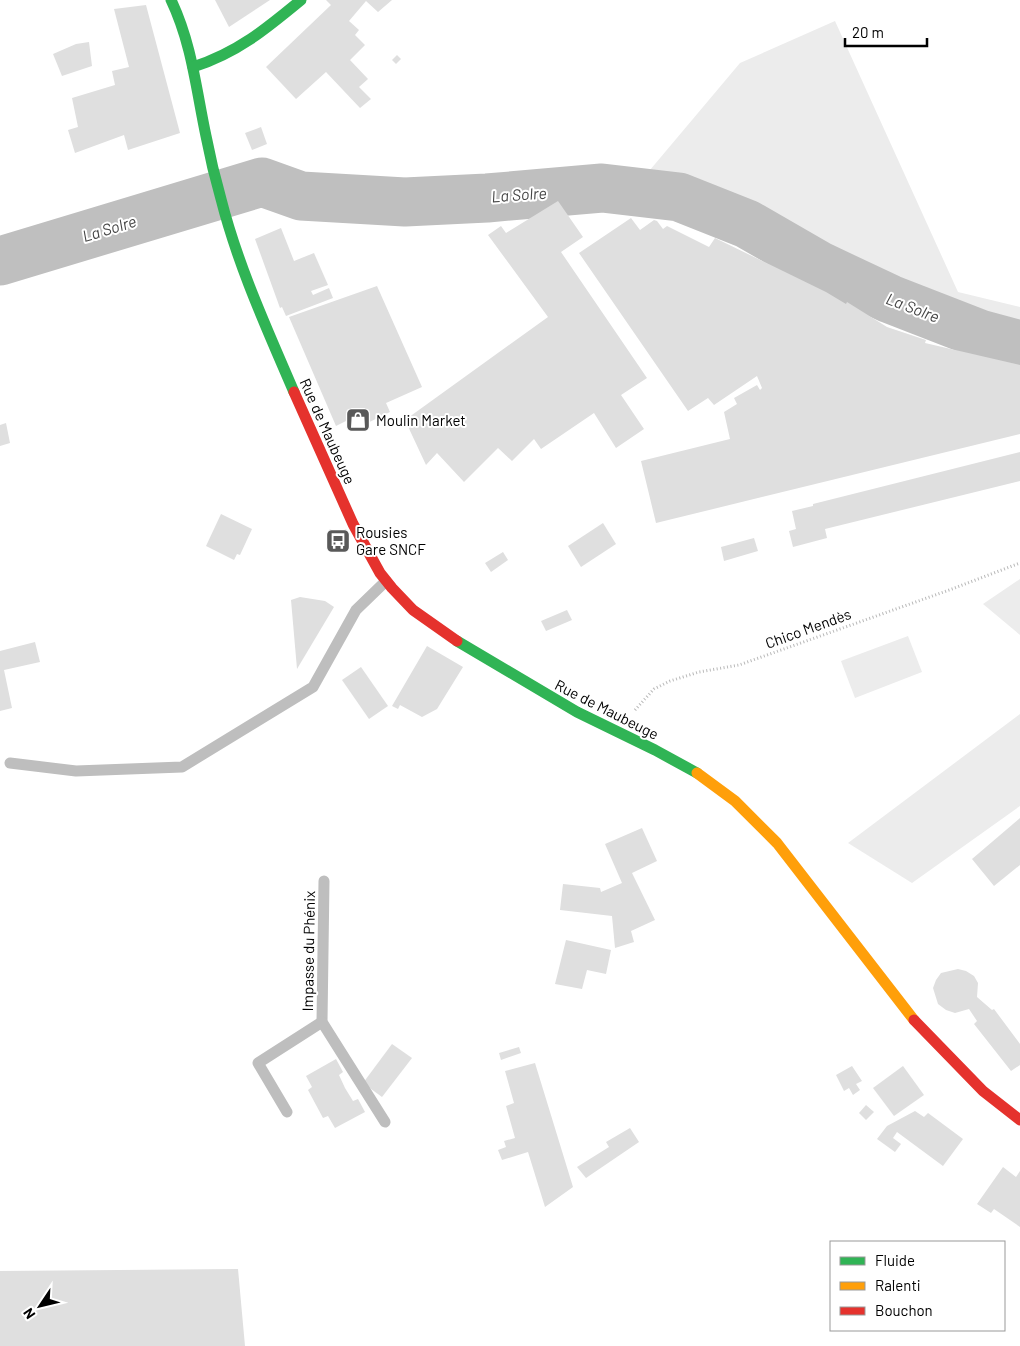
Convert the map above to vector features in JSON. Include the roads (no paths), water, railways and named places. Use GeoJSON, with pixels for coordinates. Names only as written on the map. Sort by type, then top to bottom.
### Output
{"type":"FeatureCollection","features":[{"type":"Feature","properties":{"kind":"street","name":"Rue de Maubeuge"},"geometry":{"type":"LineString","coordinates":[[171,0],[179,15],[193,67],[206,140],[228,226],[249,285],[310,431],[338,492],[364,546],[386,581],[404,602],[420,616],[446,633],[578,713],[701,776],[727,794],[763,827],[784,850],[918,1026],[983,1091],[1020,1120]]}},
{"type":"Feature","properties":{"kind":"street"},"geometry":{"type":"LineString","coordinates":[[193,67],[209,63],[248,44],[301,0]]}},
{"type":"Feature","properties":{"kind":"lane"},"geometry":{"type":"LineString","coordinates":[[10,763],[76,771],[182,767],[313,687],[356,610],[386,581]]}},
{"type":"Feature","properties":{"kind":"lane","name":"Impasse du Phénix"},"geometry":{"type":"LineString","coordinates":[[324,881],[322,1022],[385,1122]]}},
{"type":"Feature","properties":{"kind":"lane","name":"Impasse du Phénix"},"geometry":{"type":"LineString","coordinates":[[287,1112],[258,1064],[322,1022]]}},
{"type":"Feature","properties":{"kind":"waterway","name":"La Solre"},"geometry":{"type":"LineString","coordinates":[[0,261],[262,182],[301,196],[405,202],[487,198],[602,188],[679,197],[747,224],[820,266],[890,299],[980,334],[1020,345]]}},
{"type":"Feature","properties":{"kind":"place","name":"Moulin Market"},"geometry":{"type":"Point","coordinates":[358,420]}},
{"type":"Feature","properties":{"kind":"place","name":"Rousies Gare SNCF"},"geometry":{"type":"Point","coordinates":[338,541]}}]}
